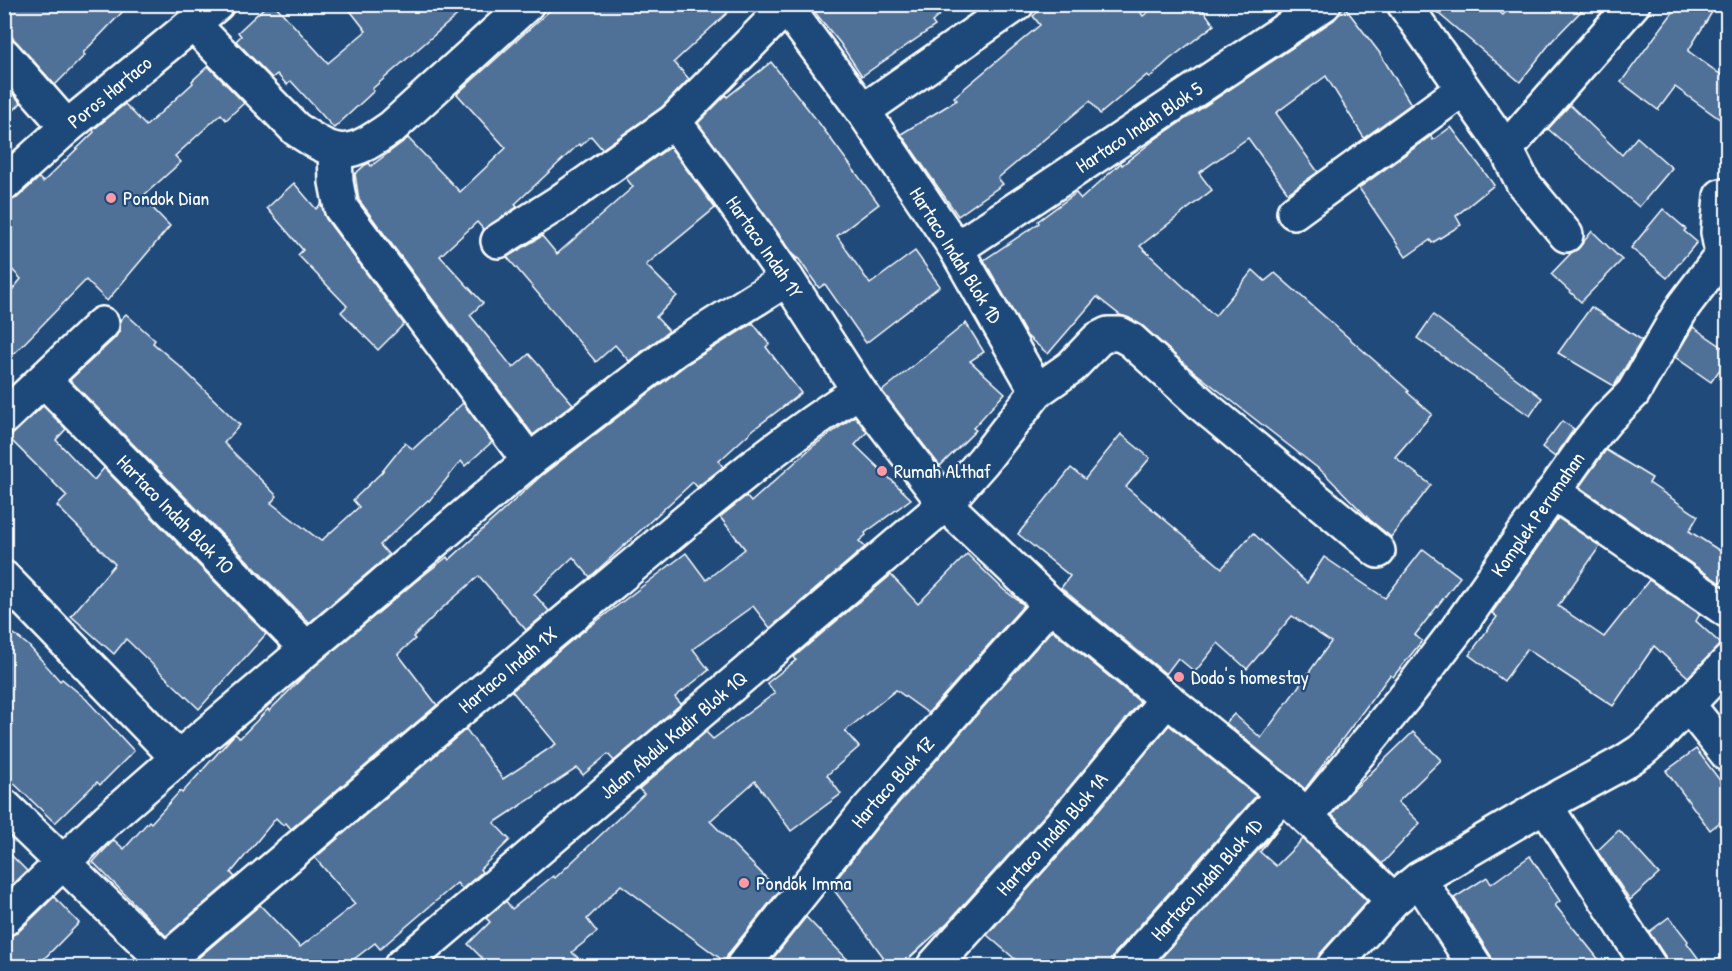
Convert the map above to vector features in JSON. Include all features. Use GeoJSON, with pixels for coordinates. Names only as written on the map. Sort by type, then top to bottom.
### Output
{"type":"FeatureCollection","features":[{"type":"Feature","properties":{"kind":"street"},"geometry":{"type":"LineString","coordinates":[[205,14],[296,129],[316,143],[335,150],[352,151],[392,128],[527,4]]}},
{"type":"Feature","properties":{"kind":"street"},"geometry":{"type":"LineString","coordinates":[[863,111],[1017,4]]}},
{"type":"Feature","properties":{"kind":"street","name":"Hartaco Indah Blok 5"},"geometry":{"type":"LineString","coordinates":[[956,249],[1324,4]]}},
{"type":"Feature","properties":{"kind":"street"},"geometry":{"type":"LineString","coordinates":[[1404,4],[1506,149],[1523,183],[1566,235]]}},
{"type":"Feature","properties":{"kind":"street"},"geometry":{"type":"LineString","coordinates":[[1506,149],[1633,4]]}},
{"type":"Feature","properties":{"kind":"street"},"geometry":{"type":"LineString","coordinates":[[498,241],[558,203],[674,121],[785,6]]}},
{"type":"Feature","properties":{"kind":"street","name":"Hartaco Indah Blok 1D"},"geometry":{"type":"LineString","coordinates":[[785,6],[863,111],[956,249],[1037,391]]}},
{"type":"Feature","properties":{"kind":"street","name":"Poros Hartaco"},"geometry":{"type":"LineString","coordinates":[[4,184],[67,127],[205,14]]}},
{"type":"Feature","properties":{"kind":"street"},"geometry":{"type":"LineString","coordinates":[[4,55],[67,127]]}},
{"type":"Feature","properties":{"kind":"street"},"geometry":{"type":"LineString","coordinates":[[1294,212],[1463,89]]}},
{"type":"Feature","properties":{"kind":"street","name":"Hartaco Indah 1Y"},"geometry":{"type":"LineString","coordinates":[[674,121],[787,279],[859,391],[945,504],[1050,604],[1283,794],[1393,900]]}},
{"type":"Feature","properties":{"kind":"street"},"geometry":{"type":"LineString","coordinates":[[335,150],[336,182],[341,208],[529,461]]}},
{"type":"Feature","properties":{"kind":"street","name":"Komplek Perumahan"},"geometry":{"type":"LineString","coordinates":[[1307,816],[1451,636],[1595,434],[1633,393],[1684,305],[1722,255],[1718,232],[1721,196]]}},
{"type":"Feature","properties":{"kind":"street"},"geometry":{"type":"LineString","coordinates":[[4,919],[108,819],[306,648],[529,461],[676,349],[787,279]]}},
{"type":"Feature","properties":{"kind":"street"},"geometry":{"type":"LineString","coordinates":[[4,417],[102,324]]}},
{"type":"Feature","properties":{"kind":"street"},"geometry":{"type":"LineString","coordinates":[[945,504],[983,461],[1037,391],[1071,367],[1098,339],[1108,334],[1120,334],[1131,340],[1206,408],[1378,551]]}},
{"type":"Feature","properties":{"kind":"street","name":"Hartaco Indah Blok 1O"},"geometry":{"type":"LineString","coordinates":[[44,380],[306,648]]}},
{"type":"Feature","properties":{"kind":"street","name":"Hartaco Indah 1X"},"geometry":{"type":"LineString","coordinates":[[167,964],[575,613],[774,451],[831,408],[859,391]]}},
{"type":"Feature","properties":{"kind":"street"},"geometry":{"type":"LineString","coordinates":[[1553,492],[1728,611]]}},
{"type":"Feature","properties":{"kind":"street","name":"Jalan Abdul Kadir Blok 1Q"},"geometry":{"type":"LineString","coordinates":[[401,966],[945,504]]}},
{"type":"Feature","properties":{"kind":"street"},"geometry":{"type":"LineString","coordinates":[[4,578],[178,758]]}},
{"type":"Feature","properties":{"kind":"street","name":"Hartaco Blok 1Z"},"geometry":{"type":"LineString","coordinates":[[743,966],[865,813],[1050,604]]}},
{"type":"Feature","properties":{"kind":"street"},"geometry":{"type":"LineString","coordinates":[[1334,966],[1393,900],[1419,879],[1641,751],[1728,662]]}},
{"type":"Feature","properties":{"kind":"street","name":"Hartaco Indah Blok 1A"},"geometry":{"type":"LineString","coordinates":[[934,966],[1076,808],[1167,699]]}},
{"type":"Feature","properties":{"kind":"street"},"geometry":{"type":"LineString","coordinates":[[1688,705],[1728,755]]}},
{"type":"Feature","properties":{"kind":"street","name":"Hartaco Indah Blok 1D"},"geometry":{"type":"LineString","coordinates":[[1129,966],[1283,794]]}},
{"type":"Feature","properties":{"kind":"street"},"geometry":{"type":"LineString","coordinates":[[1545,805],[1649,966]]}},
{"type":"Feature","properties":{"kind":"street"},"geometry":{"type":"LineString","coordinates":[[4,806],[167,964]]}},
{"type":"Feature","properties":{"kind":"street"},"geometry":{"type":"LineString","coordinates":[[1419,879],[1475,966]]}},
{"type":"Feature","properties":{"kind":"building"},"geometry":{"type":"Polygon","coordinates":[[[4,4],[130,4],[55,85],[4,28],[4,4]]]}},
{"type":"Feature","properties":{"kind":"building"},"geometry":{"type":"Polygon","coordinates":[[[268,4],[274,4],[328,63],[366,31],[345,4],[470,4],[372,89],[374,91],[334,128],[291,81],[287,85],[277,74],[272,78],[236,41],[241,36],[238,32],[268,4]]]}},
{"type":"Feature","properties":{"kind":"building"},"geometry":{"type":"Polygon","coordinates":[[[557,4],[737,4],[674,62],[689,79],[662,107],[602,149],[591,136],[581,146],[579,144],[515,204],[517,207],[484,230],[477,222],[440,256],[483,303],[470,315],[513,368],[529,354],[573,404],[533,435],[359,200],[355,174],[369,163],[371,166],[408,138],[460,192],[506,148],[457,94],[557,4]]]}},
{"type":"Feature","properties":{"kind":"building"},"geometry":{"type":"Polygon","coordinates":[[[808,4],[951,4],[932,22],[935,26],[862,76],[840,43],[808,4]]]}},
{"type":"Feature","properties":{"kind":"building"},"geometry":{"type":"Polygon","coordinates":[[[1047,4],[1135,4],[1143,16],[1159,4],[1199,4],[1214,25],[1150,77],[1147,75],[1100,114],[1090,101],[998,178],[1003,184],[958,216],[901,134],[957,100],[954,97],[1040,25],[1033,16],[1047,4]]]}},
{"type":"Feature","properties":{"kind":"building"},"geometry":{"type":"Polygon","coordinates":[[[1427,4],[1490,4],[1503,15],[1513,4],[1588,4],[1552,41],[1520,82],[1427,4]]]}},
{"type":"Feature","properties":{"kind":"building"},"geometry":{"type":"Polygon","coordinates":[[[1679,4],[1717,4],[1688,51],[1728,80],[1728,125],[1675,87],[1658,110],[1621,82],[1679,4]]]}},
{"type":"Feature","properties":{"kind":"building"},"geometry":{"type":"Polygon","coordinates":[[[1343,5],[1379,52],[1411,104],[1364,138],[1326,76],[1276,113],[1318,172],[1288,193],[1248,138],[1199,173],[1212,190],[1140,246],[1215,316],[1253,270],[1265,281],[1275,273],[1432,414],[1395,457],[1431,485],[1391,537],[1370,520],[1324,473],[1187,366],[1143,326],[1120,315],[1097,297],[1048,354],[1027,336],[984,260],[1039,223],[1038,221],[1076,193],[1081,199],[1121,163],[1122,165],[1157,138],[1334,20],[1343,5]]]}},
{"type":"Feature","properties":{"kind":"building"},"geometry":{"type":"Polygon","coordinates":[[[771,62],[879,204],[837,236],[870,284],[915,251],[940,286],[866,343],[825,284],[819,288],[698,123],[726,95],[727,97],[771,62]]]}},
{"type":"Feature","properties":{"kind":"building"},"geometry":{"type":"Polygon","coordinates":[[[208,66],[244,103],[226,120],[221,114],[175,156],[181,162],[142,197],[170,226],[107,301],[86,280],[4,364],[4,300],[21,279],[4,261],[4,202],[17,198],[39,178],[43,182],[94,132],[93,130],[125,104],[146,126],[208,66]]]}},
{"type":"Feature","properties":{"kind":"building"},"geometry":{"type":"Polygon","coordinates":[[[4,84],[21,103],[4,120],[4,84]]]}},
{"type":"Feature","properties":{"kind":"building"},"geometry":{"type":"Polygon","coordinates":[[[1570,105],[1622,155],[1637,137],[1672,168],[1639,207],[1548,129],[1570,105]]]}},
{"type":"Feature","properties":{"kind":"building"},"geometry":{"type":"Polygon","coordinates":[[[1451,127],[1494,185],[1456,216],[1461,225],[1432,243],[1430,240],[1406,257],[1359,188],[1431,136],[1433,140],[1451,127]]]}},
{"type":"Feature","properties":{"kind":"building"},"geometry":{"type":"Polygon","coordinates":[[[670,147],[715,208],[646,265],[677,296],[656,317],[669,331],[629,361],[615,345],[596,362],[507,257],[542,236],[557,254],[633,187],[626,178],[670,147]]]}},
{"type":"Feature","properties":{"kind":"building"},"geometry":{"type":"Polygon","coordinates":[[[294,183],[316,209],[321,204],[326,219],[404,324],[378,350],[341,312],[347,306],[298,255],[303,250],[267,208],[294,183]]]}},
{"type":"Feature","properties":{"kind":"building"},"geometry":{"type":"Polygon","coordinates":[[[1663,209],[1697,242],[1667,278],[1631,248],[1663,209]]]}},
{"type":"Feature","properties":{"kind":"building"},"geometry":{"type":"Polygon","coordinates":[[[1592,231],[1622,260],[1581,302],[1551,274],[1572,252],[1578,249],[1592,231]]]}},
{"type":"Feature","properties":{"kind":"building"},"geometry":{"type":"Polygon","coordinates":[[[1591,307],[1642,340],[1614,386],[1558,353],[1591,307]]]}},
{"type":"Feature","properties":{"kind":"building"},"geometry":{"type":"Polygon","coordinates":[[[126,314],[155,340],[153,343],[240,425],[224,443],[277,496],[271,503],[321,541],[359,507],[353,500],[381,473],[405,443],[413,449],[463,403],[492,442],[465,466],[461,461],[429,501],[380,545],[389,555],[309,623],[70,380],[115,338],[120,330],[120,320],[126,314]]]}},
{"type":"Feature","properties":{"kind":"building"},"geometry":{"type":"Polygon","coordinates":[[[1433,315],[1542,398],[1530,416],[1417,338],[1433,315]]]}},
{"type":"Feature","properties":{"kind":"building"},"geometry":{"type":"Polygon","coordinates":[[[753,323],[769,344],[766,347],[801,393],[754,429],[719,461],[723,467],[697,487],[693,482],[590,577],[573,557],[534,594],[549,611],[526,630],[479,576],[440,610],[413,637],[415,639],[398,654],[437,705],[291,829],[286,823],[283,825],[276,818],[231,873],[235,877],[166,936],[93,862],[114,840],[124,849],[180,791],[182,793],[235,734],[240,738],[308,672],[415,582],[447,557],[449,560],[541,476],[687,364],[753,323]]]}},
{"type":"Feature","properties":{"kind":"building"},"geometry":{"type":"Polygon","coordinates":[[[966,323],[984,352],[970,361],[1005,393],[973,428],[976,430],[940,466],[882,391],[966,323]]]}},
{"type":"Feature","properties":{"kind":"building"},"geometry":{"type":"Polygon","coordinates":[[[1693,327],[1728,351],[1728,358],[1711,382],[1675,357],[1693,327]]]}},
{"type":"Feature","properties":{"kind":"building"},"geometry":{"type":"Polygon","coordinates":[[[43,406],[66,429],[56,440],[94,480],[104,468],[266,634],[199,709],[126,639],[114,654],[71,616],[115,564],[57,506],[67,496],[9,438],[43,406]]]}},
{"type":"Feature","properties":{"kind":"building"},"geometry":{"type":"Polygon","coordinates":[[[855,416],[867,432],[855,445],[911,499],[865,533],[866,535],[859,541],[865,547],[770,628],[753,606],[693,649],[709,670],[675,697],[681,704],[614,761],[608,754],[583,775],[577,768],[494,823],[510,840],[480,869],[482,872],[462,889],[457,883],[380,949],[375,943],[345,966],[190,965],[260,905],[300,947],[355,904],[315,858],[466,729],[503,779],[556,744],[512,691],[567,644],[686,553],[706,580],[745,549],[720,517],[746,496],[751,502],[812,447],[855,416]]]}},
{"type":"Feature","properties":{"kind":"building"},"geometry":{"type":"Polygon","coordinates":[[[1562,421],[1574,429],[1555,457],[1542,447],[1562,421]]]}},
{"type":"Feature","properties":{"kind":"building"},"geometry":{"type":"Polygon","coordinates":[[[1121,434],[1150,458],[1126,487],[1222,568],[1253,533],[1307,583],[1324,557],[1385,598],[1423,549],[1460,577],[1415,635],[1422,641],[1393,677],[1390,675],[1305,789],[1226,723],[1234,714],[1261,738],[1331,642],[1292,616],[1247,669],[1218,643],[1195,672],[1178,658],[1166,674],[1061,588],[1070,576],[1018,534],[1071,468],[1085,479],[1121,434]]]}},
{"type":"Feature","properties":{"kind":"building"},"geometry":{"type":"Polygon","coordinates":[[[1606,450],[1652,478],[1649,483],[1698,516],[1689,531],[1728,556],[1728,573],[1720,583],[1579,487],[1606,450]]]}},
{"type":"Feature","properties":{"kind":"building"},"geometry":{"type":"Polygon","coordinates":[[[1558,518],[1600,546],[1558,606],[1604,637],[1649,580],[1700,614],[1696,621],[1721,644],[1688,677],[1654,646],[1613,706],[1527,649],[1504,681],[1469,655],[1497,617],[1492,613],[1558,518]]]}},
{"type":"Feature","properties":{"kind":"building"},"geometry":{"type":"Polygon","coordinates":[[[967,554],[1004,590],[1024,605],[928,713],[896,690],[845,731],[859,747],[827,775],[841,794],[791,831],[755,781],[710,821],[779,891],[728,954],[725,962],[621,885],[587,919],[597,932],[572,952],[586,966],[490,966],[468,944],[490,922],[486,918],[506,901],[512,909],[553,876],[555,878],[644,794],[639,789],[706,732],[713,739],[775,693],[767,683],[796,660],[794,657],[891,575],[918,604],[967,554]]]}},
{"type":"Feature","properties":{"kind":"building"},"geometry":{"type":"Polygon","coordinates":[[[4,626],[29,646],[60,681],[62,679],[86,699],[134,751],[100,785],[97,782],[55,823],[4,774],[4,626]]]}},
{"type":"Feature","properties":{"kind":"building"},"geometry":{"type":"Polygon","coordinates":[[[1052,630],[1140,702],[1062,796],[948,922],[901,966],[890,966],[831,886],[879,825],[1052,630]]]}},
{"type":"Feature","properties":{"kind":"building"},"geometry":{"type":"Polygon","coordinates":[[[1169,725],[1256,796],[1115,953],[1111,966],[1023,966],[987,935],[1090,820],[1169,725]]]}},
{"type":"Feature","properties":{"kind":"building"},"geometry":{"type":"Polygon","coordinates":[[[1413,732],[1441,760],[1398,802],[1420,823],[1382,864],[1332,815],[1348,795],[1413,732]]]}},
{"type":"Feature","properties":{"kind":"building"},"geometry":{"type":"Polygon","coordinates":[[[1696,749],[1728,791],[1728,816],[1710,830],[1666,771],[1696,749]]]}},
{"type":"Feature","properties":{"kind":"building"},"geometry":{"type":"Polygon","coordinates":[[[1280,826],[1260,852],[1276,866],[1303,839],[1367,901],[1320,954],[1316,966],[1154,966],[1280,826]]]}},
{"type":"Feature","properties":{"kind":"building"},"geometry":{"type":"Polygon","coordinates":[[[1619,830],[1659,874],[1630,900],[1597,851],[1619,830]]]}},
{"type":"Feature","properties":{"kind":"building"},"geometry":{"type":"Polygon","coordinates":[[[4,848],[27,871],[4,893],[4,848]]]}},
{"type":"Feature","properties":{"kind":"building"},"geometry":{"type":"Polygon","coordinates":[[[1530,856],[1560,901],[1555,905],[1604,966],[1494,966],[1491,956],[1454,898],[1487,877],[1491,884],[1530,856]]]}},
{"type":"Feature","properties":{"kind":"building"},"geometry":{"type":"Polygon","coordinates":[[[54,897],[79,923],[37,966],[4,966],[4,937],[17,933],[54,897]]]}},
{"type":"Feature","properties":{"kind":"building"},"geometry":{"type":"Polygon","coordinates":[[[806,917],[854,966],[767,966],[806,917]]]}},
{"type":"Feature","properties":{"kind":"building"},"geometry":{"type":"Polygon","coordinates":[[[1669,917],[1704,966],[1667,966],[1665,956],[1649,932],[1669,917]]]}},
{"type":"Feature","properties":{"kind":"place","name":"Pondok Dian"},"geometry":{"type":"Point","coordinates":[111,198]}},
{"type":"Feature","properties":{"kind":"place","name":"Rumah Althaf"},"geometry":{"type":"Point","coordinates":[882,471]}},
{"type":"Feature","properties":{"kind":"place","name":"Dodo's homestay"},"geometry":{"type":"Point","coordinates":[1179,677]}},
{"type":"Feature","properties":{"kind":"place","name":"Pondok Imma"},"geometry":{"type":"Point","coordinates":[744,883]}}]}
